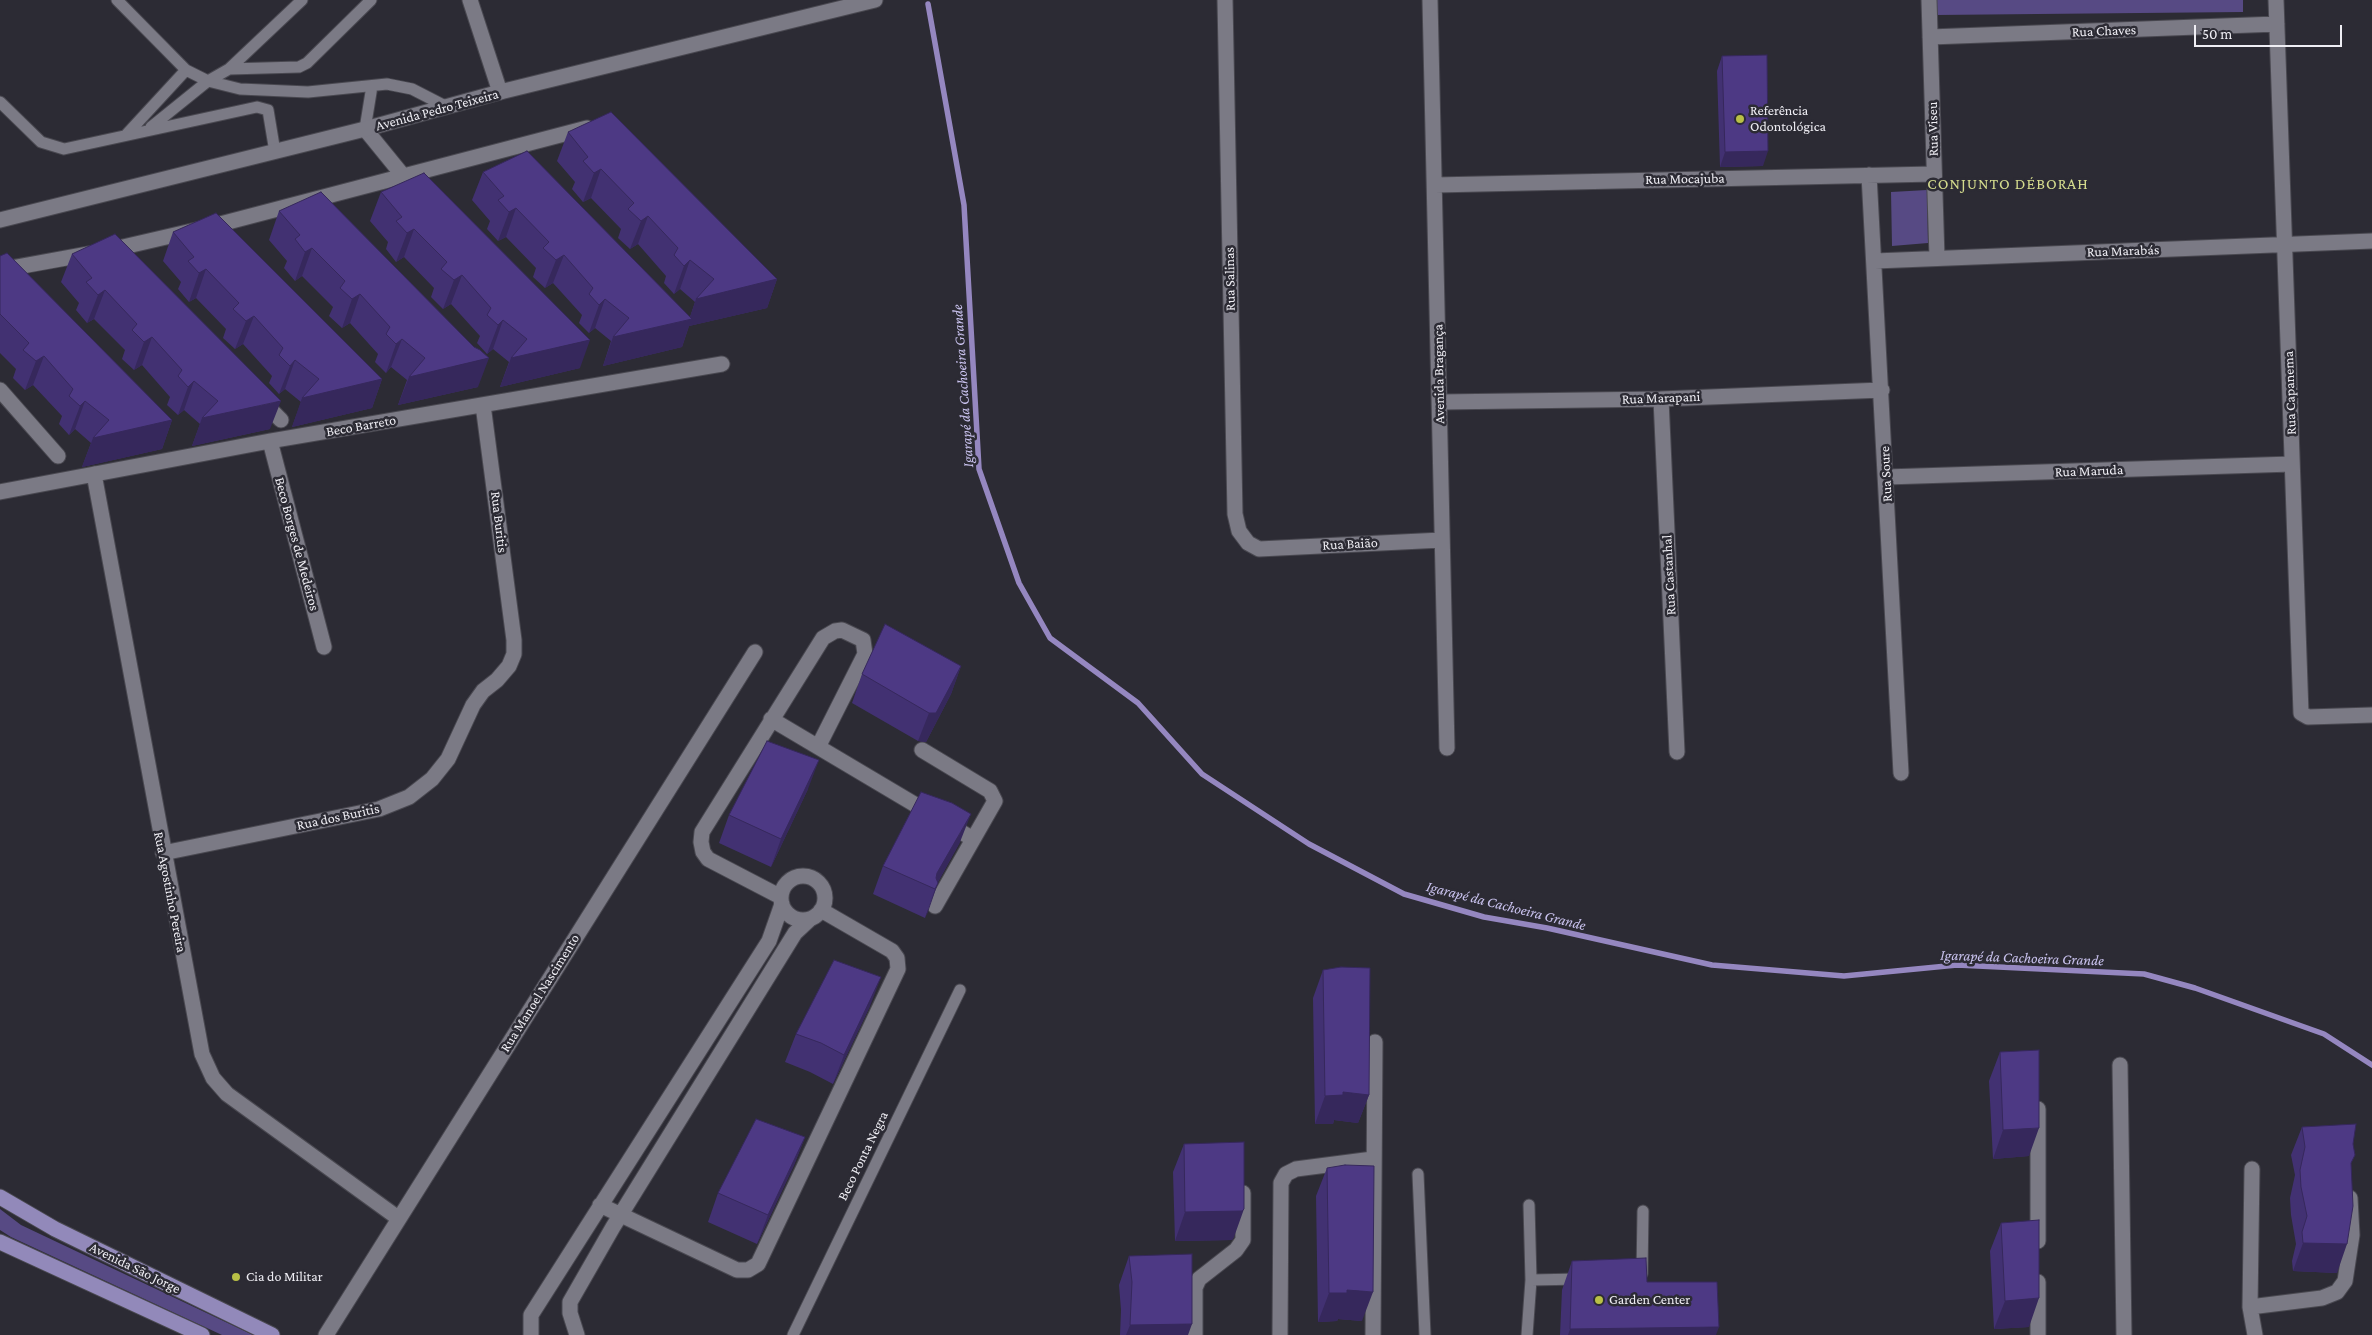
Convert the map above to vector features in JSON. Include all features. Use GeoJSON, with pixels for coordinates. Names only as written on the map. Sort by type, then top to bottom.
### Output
{"type":"FeatureCollection","features":[{"type":"Feature","properties":{"kind":"main road","name":"Avenida São Jorge"},"geometry":{"type":"LineString","coordinates":[[0,1197],[55,1229],[272,1335]]}},
{"type":"Feature","properties":{"kind":"main road"},"geometry":{"type":"LineString","coordinates":[[0,1242],[202,1335]]}},
{"type":"Feature","properties":{"kind":"street"},"geometry":{"type":"LineString","coordinates":[[470,0],[500,92]]}},
{"type":"Feature","properties":{"kind":"street","name":"Avenida Pedro Teixeira"},"geometry":{"type":"LineString","coordinates":[[0,220],[365,129],[500,92],[875,0]]}},
{"type":"Feature","properties":{"kind":"street","name":"Rua Salinas"},"geometry":{"type":"LineString","coordinates":[[1225,0],[1235,514],[1239,531],[1248,543],[1259,549]]}},
{"type":"Feature","properties":{"kind":"street","name":"Avenida Bragança"},"geometry":{"type":"LineString","coordinates":[[1430,0],[1447,748]]}},
{"type":"Feature","properties":{"kind":"street","name":"Rua Viseu"},"geometry":{"type":"LineString","coordinates":[[1929,0],[1937,258]]}},
{"type":"Feature","properties":{"kind":"street","name":"Rua Capanema"},"geometry":{"type":"LineString","coordinates":[[2276,0],[2301,713],[2308,717],[2372,716]]}},
{"type":"Feature","properties":{"kind":"street","name":"Rua Chaves"},"geometry":{"type":"LineString","coordinates":[[1930,37],[2277,24]]}},
{"type":"Feature","properties":{"kind":"street"},"geometry":{"type":"LineString","coordinates":[[0,270],[110,250],[205,228],[304,201],[505,151],[584,128],[597,127],[604,130]]}},
{"type":"Feature","properties":{"kind":"street"},"geometry":{"type":"LineString","coordinates":[[365,129],[403,177],[417,191]]}},
{"type":"Feature","properties":{"kind":"street"},"geometry":{"type":"LineString","coordinates":[[505,151],[519,164]]}},
{"type":"Feature","properties":{"kind":"street","name":"Rua Mocajuba"},"geometry":{"type":"LineString","coordinates":[[1435,184],[1934,174]]}},
{"type":"Feature","properties":{"kind":"street","name":"Rua Soure"},"geometry":{"type":"LineString","coordinates":[[1869,175],[1901,773]]}},
{"type":"Feature","properties":{"kind":"street"},"geometry":{"type":"LineString","coordinates":[[304,201],[318,215]]}},
{"type":"Feature","properties":{"kind":"street"},"geometry":{"type":"LineString","coordinates":[[205,228],[219,242]]}},
{"type":"Feature","properties":{"kind":"street","name":"Rua Marabás"},"geometry":{"type":"LineString","coordinates":[[1875,262],[2372,241]]}},
{"type":"Feature","properties":{"kind":"street"},"geometry":{"type":"LineString","coordinates":[[110,250],[124,264]]}},
{"type":"Feature","properties":{"kind":"street"},"geometry":{"type":"LineString","coordinates":[[0,270],[14,284]]}},
{"type":"Feature","properties":{"kind":"street","name":"Beco Barreto"},"geometry":{"type":"LineString","coordinates":[[0,492],[270,441],[722,364]]}},
{"type":"Feature","properties":{"kind":"street"},"geometry":{"type":"LineString","coordinates":[[0,390],[58,456]]}},
{"type":"Feature","properties":{"kind":"street","name":"Rua Marapani"},"geometry":{"type":"LineString","coordinates":[[1440,402],[1661,399],[1882,390]]}},
{"type":"Feature","properties":{"kind":"street"},"geometry":{"type":"LineString","coordinates":[[254,392],[281,420]]}},
{"type":"Feature","properties":{"kind":"street","name":"Rua Castanhal"},"geometry":{"type":"LineString","coordinates":[[1661,399],[1677,752]]}},
{"type":"Feature","properties":{"kind":"street","name":"Rua Buritis"},"geometry":{"type":"LineString","coordinates":[[483,405],[514,640]]}},
{"type":"Feature","properties":{"kind":"street","name":"Beco Borges de Medeiros"},"geometry":{"type":"LineString","coordinates":[[270,441],[324,647]]}},
{"type":"Feature","properties":{"kind":"street","name":"Rua Maruda"},"geometry":{"type":"LineString","coordinates":[[1886,477],[2292,464]]}},
{"type":"Feature","properties":{"kind":"street","name":"Rua Agostinho Pereira"},"geometry":{"type":"LineString","coordinates":[[94,474],[163,853],[202,1054],[213,1078],[227,1094],[398,1218]]}},
{"type":"Feature","properties":{"kind":"street","name":"Rua Baião"},"geometry":{"type":"LineString","coordinates":[[1259,549],[1442,540]]}},
{"type":"Feature","properties":{"kind":"street"},"geometry":{"type":"LineString","coordinates":[[600,1205],[737,1270],[748,1270],[758,1264],[898,969],[898,958],[892,951],[816,914],[796,919],[790,916],[782,900],[708,859],[702,852],[702,832],[823,638],[835,631],[842,630],[863,640],[865,654],[818,747]]}},
{"type":"Feature","properties":{"kind":"street","name":"Rua dos Buritis"},"geometry":{"type":"LineString","coordinates":[[163,853],[379,809],[409,797],[432,779],[448,759],[473,705],[509,666],[514,654],[514,640]]}},
{"type":"Feature","properties":{"kind":"street","name":"Rua Manoel Nascimento"},"geometry":{"type":"LineString","coordinates":[[326,1335],[755,652]]}},
{"type":"Feature","properties":{"kind":"street"},"geometry":{"type":"LineString","coordinates":[[771,719],[972,839]]}},
{"type":"Feature","properties":{"kind":"street"},"geometry":{"type":"LineString","coordinates":[[922,750],[990,791],[995,796],[994,804],[972,839],[935,906]]}},
{"type":"Feature","properties":{"kind":"street"},"geometry":{"type":"LineString","coordinates":[[531,1335],[531,1315],[769,941],[782,900],[783,890],[792,879],[807,877],[819,884],[823,890],[824,904],[795,933],[620,1215],[570,1302],[570,1313],[577,1335]]}},
{"type":"Feature","properties":{"kind":"street"},"geometry":{"type":"LineString","coordinates":[[1373,1335],[1375,1042]]}},
{"type":"Feature","properties":{"kind":"street"},"geometry":{"type":"LineString","coordinates":[[2120,1065],[2124,1335]]}},
{"type":"Feature","properties":{"kind":"street"},"geometry":{"type":"LineString","coordinates":[[2038,1098],[2038,1335]]}},
{"type":"Feature","properties":{"kind":"street"},"geometry":{"type":"LineString","coordinates":[[1280,1335],[1281,1184],[1286,1174],[1296,1168],[1374,1159]]}},
{"type":"Feature","properties":{"kind":"street"},"geometry":{"type":"LineString","coordinates":[[2252,1169],[2250,1307],[2255,1335]]}},
{"type":"Feature","properties":{"kind":"street"},"geometry":{"type":"LineString","coordinates":[[1195,1335],[1196,1288],[1199,1279],[1236,1250],[1243,1240],[1243,1178]]}},
{"type":"Feature","properties":{"kind":"street"},"geometry":{"type":"LineString","coordinates":[[2250,1307],[2322,1298],[2337,1292],[2345,1281],[2352,1235],[2350,1191]]}},
{"type":"Feature","properties":{"kind":"lane"},"geometry":{"type":"LineString","coordinates":[[117,0],[186,70],[208,82],[240,89],[308,92],[387,84],[412,89],[447,107]]}},
{"type":"Feature","properties":{"kind":"lane"},"geometry":{"type":"LineString","coordinates":[[148,130],[208,82],[229,69],[302,0]]}},
{"type":"Feature","properties":{"kind":"lane"},"geometry":{"type":"LineString","coordinates":[[229,69],[299,67],[307,63],[371,0]]}},
{"type":"Feature","properties":{"kind":"lane"},"geometry":{"type":"LineString","coordinates":[[126,135],[186,70]]}},
{"type":"Feature","properties":{"kind":"lane"},"geometry":{"type":"LineString","coordinates":[[365,129],[372,86]]}},
{"type":"Feature","properties":{"kind":"lane"},"geometry":{"type":"LineString","coordinates":[[0,102],[41,142],[54,148],[64,149],[257,107],[268,110],[275,152]]}},
{"type":"Feature","properties":{"kind":"lane","name":"Beco Ponta Negra"},"geometry":{"type":"LineString","coordinates":[[794,1335],[960,990]]}},
{"type":"Feature","properties":{"kind":"lane"},"geometry":{"type":"LineString","coordinates":[[1418,1174],[1425,1335]]}},
{"type":"Feature","properties":{"kind":"lane"},"geometry":{"type":"LineString","coordinates":[[1527,1335],[1531,1280],[1529,1205]]}},
{"type":"Feature","properties":{"kind":"lane"},"geometry":{"type":"LineString","coordinates":[[1627,1279],[1636,1279],[1642,1276],[1643,1212]]}},
{"type":"Feature","properties":{"kind":"lane"},"geometry":{"type":"LineString","coordinates":[[1531,1280],[1589,1279]]}},
{"type":"Feature","properties":{"kind":"shaded area"},"geometry":{"type":"Polygon","coordinates":[[[1935,0],[2243,0],[2243,12],[1936,15],[1935,0]]]}},
{"type":"Feature","properties":{"kind":"shaded area"},"geometry":{"type":"Polygon","coordinates":[[[1927,190],[1928,243],[1892,246],[1891,192],[1927,190]]]}},
{"type":"Feature","properties":{"kind":"shaded area"},"geometry":{"type":"Polygon","coordinates":[[[0,1209],[21,1225],[253,1335],[222,1335],[11,1237],[0,1230],[0,1209]]]}},
{"type":"Feature","properties":{"kind":"building","name":"Referência Odontológica"},"geometry":{"type":"Polygon","coordinates":[[[1767,55],[1768,151],[1725,152],[1722,56],[1767,55]]]}},
{"type":"Feature","properties":{"kind":"building"},"geometry":{"type":"Polygon","coordinates":[[[611,112],[777,279],[696,299],[714,279],[690,260],[684,266],[674,255],[678,248],[648,216],[641,221],[628,209],[634,203],[601,169],[594,173],[583,161],[588,157],[568,132],[611,112]]]}},
{"type":"Feature","properties":{"kind":"building"},"geometry":{"type":"Polygon","coordinates":[[[527,151],[692,319],[613,337],[629,318],[605,299],[599,305],[589,294],[593,288],[564,255],[556,260],[543,248],[549,242],[516,208],[509,212],[498,200],[504,196],[483,172],[527,151]]]}},
{"type":"Feature","properties":{"kind":"building"},"geometry":{"type":"Polygon","coordinates":[[[424,173],[590,340],[511,358],[527,339],[503,320],[498,325],[487,315],[491,308],[462,275],[454,280],[441,269],[447,262],[414,229],[407,233],[396,221],[402,217],[381,192],[424,173]]]}},
{"type":"Feature","properties":{"kind":"building"},"geometry":{"type":"Polygon","coordinates":[[[321,192],[474,347],[489,358],[409,377],[425,358],[402,339],[396,344],[386,334],[390,327],[360,294],[352,299],[340,288],[345,281],[312,248],[305,252],[295,239],[300,235],[279,211],[321,192]]]}},
{"type":"Feature","properties":{"kind":"building"},"geometry":{"type":"Polygon","coordinates":[[[216,213],[382,379],[302,398],[319,379],[295,360],[290,366],[279,355],[283,348],[254,316],[246,321],[233,309],[239,303],[206,269],[199,273],[188,261],[194,257],[173,232],[216,213]]]}},
{"type":"Feature","properties":{"kind":"building"},"geometry":{"type":"Polygon","coordinates":[[[115,234],[281,401],[202,418],[218,401],[194,381],[188,387],[178,376],[182,370],[152,337],[144,342],[132,330],[137,324],[105,290],[98,295],[86,282],[92,278],[72,254],[115,234]]]}},
{"type":"Feature","properties":{"kind":"building"},"geometry":{"type":"Polygon","coordinates":[[[7,253],[172,420],[93,438],[109,420],[85,401],[80,406],[69,396],[73,389],[44,356],[36,361],[23,350],[29,343],[0,314],[0,256],[7,253]]]}},
{"type":"Feature","properties":{"kind":"building"},"geometry":{"type":"Polygon","coordinates":[[[885,624],[961,666],[936,713],[929,713],[862,674],[885,624]]]}},
{"type":"Feature","properties":{"kind":"building"},"geometry":{"type":"Polygon","coordinates":[[[767,741],[819,760],[781,839],[729,815],[767,741]]]}},
{"type":"Feature","properties":{"kind":"building"},"geometry":{"type":"Polygon","coordinates":[[[921,792],[952,803],[971,814],[937,873],[938,883],[935,889],[883,866],[921,792]]]}},
{"type":"Feature","properties":{"kind":"building"},"geometry":{"type":"Polygon","coordinates":[[[834,960],[881,977],[844,1055],[821,1043],[796,1034],[834,960]]]}},
{"type":"Feature","properties":{"kind":"building"},"geometry":{"type":"Polygon","coordinates":[[[1341,967],[1370,968],[1369,1095],[1343,1092],[1343,1095],[1325,1096],[1323,970],[1341,967]]]}},
{"type":"Feature","properties":{"kind":"building"},"geometry":{"type":"Polygon","coordinates":[[[2039,1050],[2039,1128],[2003,1130],[2000,1052],[2039,1050]]]}},
{"type":"Feature","properties":{"kind":"building"},"geometry":{"type":"Polygon","coordinates":[[[756,1119],[805,1137],[768,1215],[718,1193],[756,1119]]]}},
{"type":"Feature","properties":{"kind":"building"},"geometry":{"type":"Polygon","coordinates":[[[2356,1124],[2353,1144],[2355,1155],[2351,1163],[2353,1206],[2347,1244],[2303,1243],[2302,1232],[2307,1216],[2301,1187],[2300,1170],[2305,1147],[2302,1127],[2356,1124]]]}},
{"type":"Feature","properties":{"kind":"building"},"geometry":{"type":"Polygon","coordinates":[[[1244,1142],[1244,1209],[1242,1211],[1185,1212],[1184,1144],[1244,1142]]]}},
{"type":"Feature","properties":{"kind":"building"},"geometry":{"type":"Polygon","coordinates":[[[1345,1165],[1374,1166],[1373,1292],[1347,1290],[1347,1293],[1329,1293],[1327,1168],[1345,1165]]]}},
{"type":"Feature","properties":{"kind":"building"},"geometry":{"type":"Polygon","coordinates":[[[2039,1220],[2039,1298],[2005,1301],[2001,1223],[2039,1220]]]}},
{"type":"Feature","properties":{"kind":"building"},"geometry":{"type":"Polygon","coordinates":[[[1192,1254],[1192,1324],[1130,1325],[1132,1282],[1129,1256],[1192,1254]]]}},
{"type":"Feature","properties":{"kind":"building"},"geometry":{"type":"Polygon","coordinates":[[[1646,1258],[1647,1282],[1717,1282],[1719,1327],[1570,1329],[1572,1261],[1646,1258]]]}},
{"type":"Feature","properties":{"kind":"waterway","name":"Igarapé da Cachoeira Grande"},"geometry":{"type":"LineString","coordinates":[[928,4],[964,205],[979,469],[1019,583],[1050,638],[1138,703],[1202,774],[1309,844],[1404,894],[1484,917],[1547,928],[1712,965],[1844,976],[1957,965],[2144,974],[2195,988],[2324,1034],[2372,1065]]}},
{"type":"Feature","properties":{"kind":"place","name":"Referência Odontológica"},"geometry":{"type":"Point","coordinates":[1740,119]}},
{"type":"Feature","properties":{"kind":"place","name":"Cia do Militar"},"geometry":{"type":"Point","coordinates":[236,1277]}},
{"type":"Feature","properties":{"kind":"place","name":"Garden Center"},"geometry":{"type":"Point","coordinates":[1599,1300]}},
{"type":"Feature","properties":{"kind":"district","name":"CONJUNTO DÉBORAH"},"geometry":{"type":"Point","coordinates":[2008,184]}}]}
